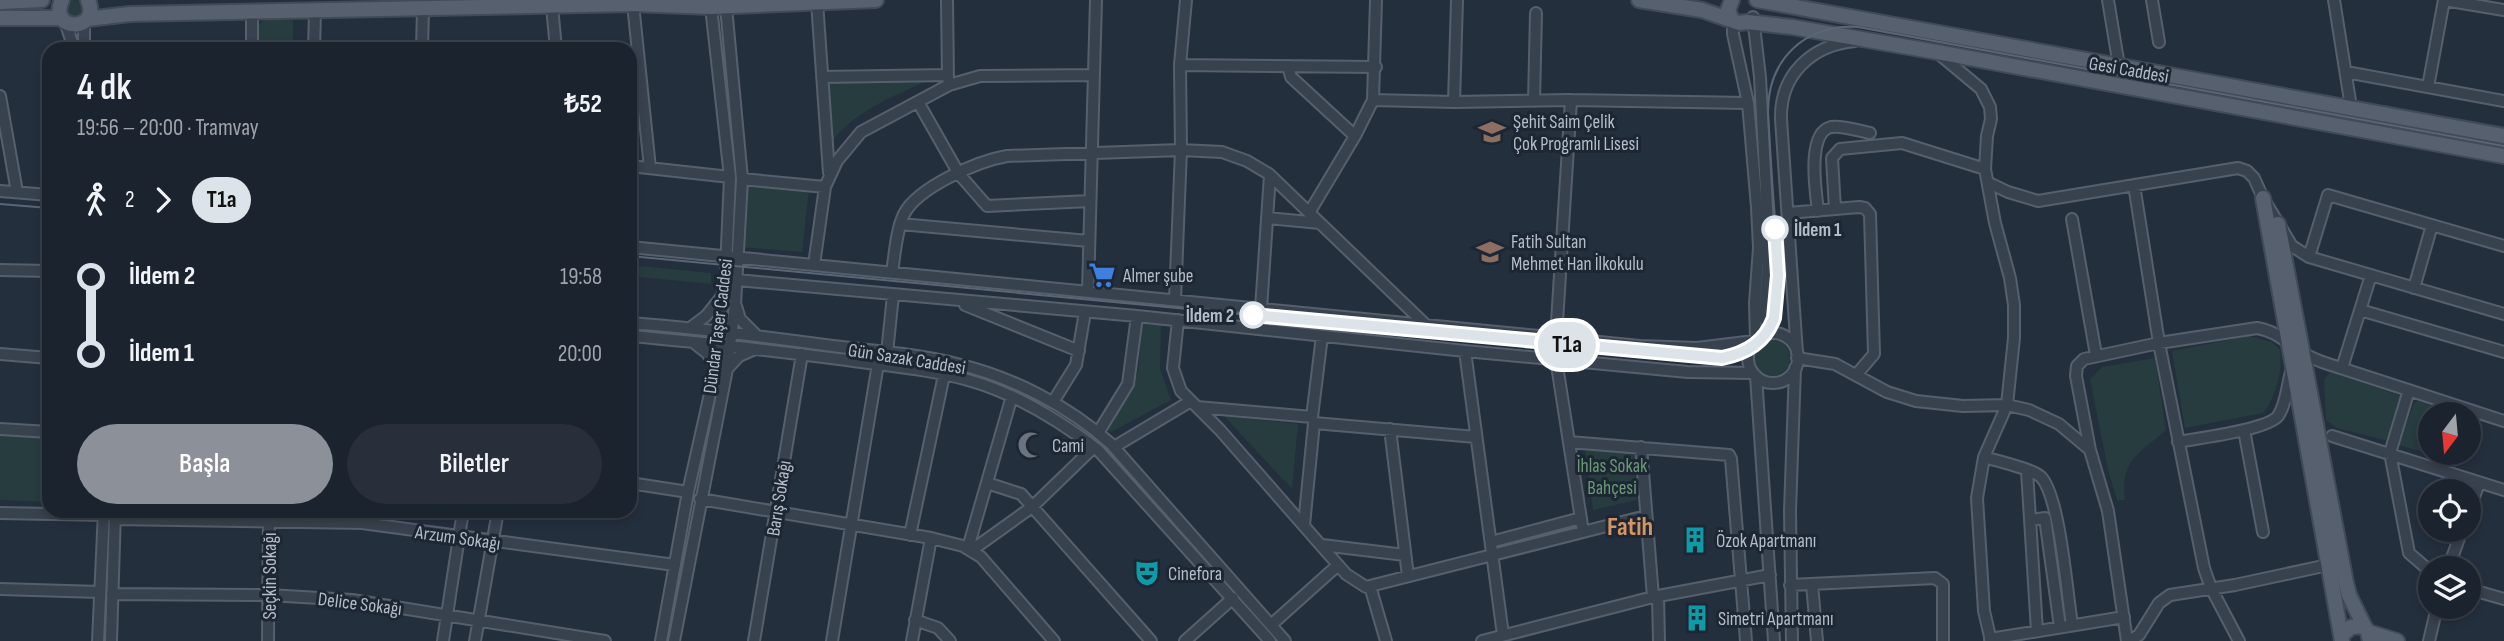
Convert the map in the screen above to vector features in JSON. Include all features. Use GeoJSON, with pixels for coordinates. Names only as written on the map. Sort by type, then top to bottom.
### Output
{"type":"FeatureCollection","features":[{"type":"Feature","properties":{"kind":"main road"},"geometry":{"type":"LineString","coordinates":[[0,2],[42,0]]}},
{"type":"Feature","properties":{"kind":"main road"},"geometry":{"type":"LineString","coordinates":[[62,0],[59,10],[63,20]]}},
{"type":"Feature","properties":{"kind":"main road"},"geometry":{"type":"LineString","coordinates":[[86,21],[91,12],[88,0]]}},
{"type":"Feature","properties":{"kind":"main road"},"geometry":{"type":"LineString","coordinates":[[0,18],[63,20],[76,25],[130,14],[876,0]]}},
{"type":"Feature","properties":{"kind":"main road","name":"Gesi Caddesi"},"geometry":{"type":"LineString","coordinates":[[1639,0],[2504,156]]}},
{"type":"Feature","properties":{"kind":"main road"},"geometry":{"type":"LineString","coordinates":[[1732,0],[1728,10],[1744,21],[1755,10],[1750,0]]}},
{"type":"Feature","properties":{"kind":"main road","name":"Gesi Caddesi"},"geometry":{"type":"LineString","coordinates":[[1757,0],[2504,136]]}},
{"type":"Feature","properties":{"kind":"main road"},"geometry":{"type":"LineString","coordinates":[[2263,198],[2341,638]]}},
{"type":"Feature","properties":{"kind":"main road"},"geometry":{"type":"LineString","coordinates":[[2278,224],[2346,583],[2367,633]]}},
{"type":"Feature","properties":{"kind":"main road"},"geometry":{"type":"LineString","coordinates":[[2341,638],[2351,627],[2397,641]]}},
{"type":"Feature","properties":{"kind":"street"},"geometry":{"type":"LineString","coordinates":[[947,0],[948,80]]}},
{"type":"Feature","properties":{"kind":"street"},"geometry":{"type":"LineString","coordinates":[[1088,291],[1096,0]]}},
{"type":"Feature","properties":{"kind":"street"},"geometry":{"type":"LineString","coordinates":[[1175,300],[1181,150],[1180,65],[1186,0]]}},
{"type":"Feature","properties":{"kind":"street"},"geometry":{"type":"LineString","coordinates":[[1310,213],[1373,100],[1376,0]]}},
{"type":"Feature","properties":{"kind":"street"},"geometry":{"type":"LineString","coordinates":[[1454,102],[1457,0]]}},
{"type":"Feature","properties":{"kind":"street"},"geometry":{"type":"LineString","coordinates":[[2108,0],[2119,66]]}},
{"type":"Feature","properties":{"kind":"street"},"geometry":{"type":"LineString","coordinates":[[2152,0],[2159,42]]}},
{"type":"Feature","properties":{"kind":"street"},"geometry":{"type":"LineString","coordinates":[[2334,0],[2351,107]]}},
{"type":"Feature","properties":{"kind":"street"},"geometry":{"type":"LineString","coordinates":[[2428,87],[2444,0],[2504,10]]}},
{"type":"Feature","properties":{"kind":"street"},"geometry":{"type":"LineString","coordinates":[[814,265],[827,182],[817,2]]}},
{"type":"Feature","properties":{"kind":"street","name":"Dündar Taşer Caddesi"},"geometry":{"type":"LineString","coordinates":[[719,3],[736,178],[732,257],[723,293],[726,332]]}},
{"type":"Feature","properties":{"kind":"street"},"geometry":{"type":"LineString","coordinates":[[633,4],[637,42]]}},
{"type":"Feature","properties":{"kind":"street"},"geometry":{"type":"LineString","coordinates":[[552,6],[555,42]]}},
{"type":"Feature","properties":{"kind":"street"},"geometry":{"type":"LineString","coordinates":[[422,42],[423,9]]}},
{"type":"Feature","properties":{"kind":"street"},"geometry":{"type":"LineString","coordinates":[[314,42],[315,11]]}},
{"type":"Feature","properties":{"kind":"street"},"geometry":{"type":"LineString","coordinates":[[252,12],[252,42]]}},
{"type":"Feature","properties":{"kind":"street"},"geometry":{"type":"LineString","coordinates":[[1534,101],[1536,13]]}},
{"type":"Feature","properties":{"kind":"street"},"geometry":{"type":"LineString","coordinates":[[63,20],[71,42]]}},
{"type":"Feature","properties":{"kind":"street"},"geometry":{"type":"LineString","coordinates":[[84,42],[86,21]]}},
{"type":"Feature","properties":{"kind":"street"},"geometry":{"type":"LineString","coordinates":[[1744,21],[1733,34],[1748,103],[1758,228],[1755,341],[1748,358],[1754,374],[1774,641]]}},
{"type":"Feature","properties":{"kind":"street"},"geometry":{"type":"LineString","coordinates":[[1744,21],[1760,77],[1768,229],[1764,317],[1770,333]]}},
{"type":"Feature","properties":{"kind":"street"},"geometry":{"type":"LineString","coordinates":[[1792,641],[1790,489],[1796,359],[1781,118],[1785,89],[1796,69],[1812,55],[1832,45],[1859,40]]}},
{"type":"Feature","properties":{"kind":"street"},"geometry":{"type":"LineString","coordinates":[[637,43],[650,168]]}},
{"type":"Feature","properties":{"kind":"street"},"geometry":{"type":"LineString","coordinates":[[1937,52],[1981,89],[1988,101],[1991,119],[1985,169],[2014,305],[2014,338],[2007,405],[1984,457],[1977,498],[1984,611],[1990,640],[2124,617]]}},
{"type":"Feature","properties":{"kind":"street"},"geometry":{"type":"LineString","coordinates":[[1180,65],[1376,67]]}},
{"type":"Feature","properties":{"kind":"street"},"geometry":{"type":"LineString","coordinates":[[1288,66],[1291,77],[1355,136]]}},
{"type":"Feature","properties":{"kind":"street"},"geometry":{"type":"LineString","coordinates":[[2346,72],[2504,101]]}},
{"type":"Feature","properties":{"kind":"street"},"geometry":{"type":"LineString","coordinates":[[822,77],[948,80],[980,76],[1094,75]]}},
{"type":"Feature","properties":{"kind":"street"},"geometry":{"type":"LineString","coordinates":[[827,182],[841,156],[861,132],[918,102],[948,80]]}},
{"type":"Feature","properties":{"kind":"street"},"geometry":{"type":"LineString","coordinates":[[1373,100],[1748,103]]}},
{"type":"Feature","properties":{"kind":"street"},"geometry":{"type":"LineString","coordinates":[[1556,338],[1571,100]]}},
{"type":"Feature","properties":{"kind":"street"},"geometry":{"type":"LineString","coordinates":[[918,102],[958,174],[987,206],[1090,201]]}},
{"type":"Feature","properties":{"kind":"street"},"geometry":{"type":"LineString","coordinates":[[1,103],[17,192]]}},
{"type":"Feature","properties":{"kind":"street"},"geometry":{"type":"LineString","coordinates":[[1818,211],[1814,167],[1822,134],[1834,127],[1870,133]]}},
{"type":"Feature","properties":{"kind":"street"},"geometry":{"type":"LineString","coordinates":[[1835,209],[1832,158],[1834,152],[1840,149],[1889,142],[1902,143],[1985,169]]}},
{"type":"Feature","properties":{"kind":"street"},"geometry":{"type":"LineString","coordinates":[[892,272],[900,224],[906,210],[915,200],[958,174],[988,161],[1006,156],[1181,150],[1230,154],[1255,164],[1270,175],[1427,326]]}},
{"type":"Feature","properties":{"kind":"street"},"geometry":{"type":"LineString","coordinates":[[637,167],[736,178],[827,182]]}},
{"type":"Feature","properties":{"kind":"street"},"geometry":{"type":"LineString","coordinates":[[1989,183],[2038,201],[2238,168],[2251,174],[2292,246],[2309,257],[2504,314]]}},
{"type":"Feature","properties":{"kind":"street"},"geometry":{"type":"LineString","coordinates":[[1261,309],[1270,175]]}},
{"type":"Feature","properties":{"kind":"street"},"geometry":{"type":"LineString","coordinates":[[2134,184],[2159,343],[2204,568],[2211,588],[2239,641]]}},
{"type":"Feature","properties":{"kind":"street"},"geometry":{"type":"LineString","coordinates":[[0,191],[42,194]]}},
{"type":"Feature","properties":{"kind":"street"},"geometry":{"type":"LineString","coordinates":[[2309,257],[2328,195],[2504,246]]}},
{"type":"Feature","properties":{"kind":"street"},"geometry":{"type":"LineString","coordinates":[[1788,213],[1862,207],[1867,209],[1871,216],[1874,354],[1857,374]]}},
{"type":"Feature","properties":{"kind":"street"},"geometry":{"type":"LineString","coordinates":[[1267,218],[1320,223]]}},
{"type":"Feature","properties":{"kind":"street"},"geometry":{"type":"LineString","coordinates":[[2071,219],[2096,355]]}},
{"type":"Feature","properties":{"kind":"street"},"geometry":{"type":"LineString","coordinates":[[900,224],[1089,241]]}},
{"type":"Feature","properties":{"kind":"street"},"geometry":{"type":"LineString","coordinates":[[2414,288],[2432,225]]}},
{"type":"Feature","properties":{"kind":"street"},"geometry":{"type":"LineString","coordinates":[[637,248],[1427,326],[1686,348],[1755,341],[1770,333],[1785,336],[1792,343],[1796,359],[1785,379],[1775,383],[1765,382],[1754,374],[1688,372],[1137,316],[737,281]]}},
{"type":"Feature","properties":{"kind":"street","name":"Dündar Taşer Caddesi"},"geometry":{"type":"LineString","coordinates":[[674,641],[726,332],[735,305],[737,281],[732,257]]}},
{"type":"Feature","properties":{"kind":"street"},"geometry":{"type":"LineString","coordinates":[[0,270],[42,271]]}},
{"type":"Feature","properties":{"kind":"street"},"geometry":{"type":"LineString","coordinates":[[2342,368],[2371,275]]}},
{"type":"Feature","properties":{"kind":"street"},"geometry":{"type":"LineString","coordinates":[[690,328],[717,306],[723,293]]}},
{"type":"Feature","properties":{"kind":"street"},"geometry":{"type":"LineString","coordinates":[[887,353],[893,295]]}},
{"type":"Feature","properties":{"kind":"street"},"geometry":{"type":"LineString","coordinates":[[954,301],[1079,351]]}},
{"type":"Feature","properties":{"kind":"street"},"geometry":{"type":"LineString","coordinates":[[735,305],[743,323],[759,336]]}},
{"type":"Feature","properties":{"kind":"street"},"geometry":{"type":"LineString","coordinates":[[2360,310],[2504,352]]}},
{"type":"Feature","properties":{"kind":"street"},"geometry":{"type":"LineString","coordinates":[[1053,402],[1076,365],[1085,312]]}},
{"type":"Feature","properties":{"kind":"street"},"geometry":{"type":"LineString","coordinates":[[1098,433],[1128,384],[1137,316]]}},
{"type":"Feature","properties":{"kind":"street"},"geometry":{"type":"LineString","coordinates":[[1178,320],[1174,374],[1181,391],[1338,565],[1366,587],[1646,516]]}},
{"type":"Feature","properties":{"kind":"street","name":"Gün Sazak Caddesi"},"geometry":{"type":"LineString","coordinates":[[637,324],[759,336],[943,361],[976,369],[1053,402],[1114,447],[1285,641]]}},
{"type":"Feature","properties":{"kind":"street"},"geometry":{"type":"LineString","coordinates":[[2328,565],[2177,593],[2166,598],[2151,614],[2139,635],[2128,641],[2108,511],[2090,450],[2076,371],[2084,359],[2159,343],[2257,328],[2268,330],[2322,362],[2503,417]]}},
{"type":"Feature","properties":{"kind":"street"},"geometry":{"type":"LineString","coordinates":[[1304,525],[1322,336]]}},
{"type":"Feature","properties":{"kind":"street","name":"Gün Sazak Caddesi"},"geometry":{"type":"LineString","coordinates":[[637,337],[878,364],[968,380],[1012,396],[1075,432],[1094,447],[1270,641]]}},
{"type":"Feature","properties":{"kind":"street"},"geometry":{"type":"LineString","coordinates":[[693,341],[721,368],[756,348]]}},
{"type":"Feature","properties":{"kind":"street"},"geometry":{"type":"LineString","coordinates":[[1465,351],[1503,635]]}},
{"type":"Feature","properties":{"kind":"street"},"geometry":{"type":"LineString","coordinates":[[0,354],[42,357]]}},
{"type":"Feature","properties":{"kind":"street","name":"Barış Sokağı"},"geometry":{"type":"LineString","coordinates":[[754,641],[802,354]]}},
{"type":"Feature","properties":{"kind":"street"},"geometry":{"type":"LineString","coordinates":[[1556,359],[1583,532]]}},
{"type":"Feature","properties":{"kind":"street"},"geometry":{"type":"LineString","coordinates":[[1796,359],[1826,361],[1857,374],[1887,392],[1916,401],[1964,406],[2007,405],[2029,410],[2049,418],[2090,450]]}},
{"type":"Feature","properties":{"kind":"street"},"geometry":{"type":"LineString","coordinates":[[832,641],[878,364]]}},
{"type":"Feature","properties":{"kind":"street","name":"Dündar Taşer Caddesi"},"geometry":{"type":"LineString","coordinates":[[661,641],[688,492],[721,368]]}},
{"type":"Feature","properties":{"kind":"street"},"geometry":{"type":"LineString","coordinates":[[2178,442],[2272,422],[2279,415],[2292,369]]}},
{"type":"Feature","properties":{"kind":"street"},"geometry":{"type":"LineString","coordinates":[[910,535],[944,375]]}},
{"type":"Feature","properties":{"kind":"street"},"geometry":{"type":"LineString","coordinates":[[2409,390],[2390,453],[2409,553],[2418,561]]}},
{"type":"Feature","properties":{"kind":"street"},"geometry":{"type":"LineString","coordinates":[[970,549],[1012,396]]}},
{"type":"Feature","properties":{"kind":"street"},"geometry":{"type":"LineString","coordinates":[[1114,447],[1194,404],[1312,420],[1476,437]]}},
{"type":"Feature","properties":{"kind":"street"},"geometry":{"type":"LineString","coordinates":[[0,429],[42,432]]}},
{"type":"Feature","properties":{"kind":"street"},"geometry":{"type":"LineString","coordinates":[[1390,429],[1408,576]]}},
{"type":"Feature","properties":{"kind":"street"},"geometry":{"type":"LineString","coordinates":[[2244,430],[2263,532]]}},
{"type":"Feature","properties":{"kind":"street"},"geometry":{"type":"LineString","coordinates":[[2332,436],[2467,479]]}},
{"type":"Feature","properties":{"kind":"street"},"geometry":{"type":"LineString","coordinates":[[1569,442],[1729,455],[1746,641]]}},
{"type":"Feature","properties":{"kind":"street"},"geometry":{"type":"LineString","coordinates":[[970,549],[1032,507],[1094,447]]}},
{"type":"Feature","properties":{"kind":"street"},"geometry":{"type":"LineString","coordinates":[[1641,447],[1659,641]]}},
{"type":"Feature","properties":{"kind":"street"},"geometry":{"type":"LineString","coordinates":[[1984,457],[2042,478],[2054,506],[2066,626]]}},
{"type":"Feature","properties":{"kind":"street"},"geometry":{"type":"LineString","coordinates":[[2027,471],[2037,631]]}},
{"type":"Feature","properties":{"kind":"street"},"geometry":{"type":"LineString","coordinates":[[987,483],[1021,494],[1151,641]]}},
{"type":"Feature","properties":{"kind":"street"},"geometry":{"type":"LineString","coordinates":[[637,484],[688,492]]}},
{"type":"Feature","properties":{"kind":"street"},"geometry":{"type":"LineString","coordinates":[[2481,484],[2504,490]]}},
{"type":"Feature","properties":{"kind":"street"},"geometry":{"type":"LineString","coordinates":[[700,499],[931,538],[970,549],[981,557],[1054,641]]}},
{"type":"Feature","properties":{"kind":"street","name":"Arzum Sokağı"},"geometry":{"type":"LineString","coordinates":[[0,513],[42,513]]}},
{"type":"Feature","properties":{"kind":"street"},"geometry":{"type":"LineString","coordinates":[[98,641],[100,592],[109,518]]}},
{"type":"Feature","properties":{"kind":"street"},"geometry":{"type":"LineString","coordinates":[[109,518],[113,594],[111,641]]}},
{"type":"Feature","properties":{"kind":"street","name":"Seçkin Sokağı"},"geometry":{"type":"LineString","coordinates":[[268,641],[269,518]]}},
{"type":"Feature","properties":{"kind":"street","name":"Arzum Sokağı"},"geometry":{"type":"LineString","coordinates":[[296,518],[362,523],[675,565]]}},
{"type":"Feature","properties":{"kind":"street"},"geometry":{"type":"LineString","coordinates":[[443,641],[462,518]]}},
{"type":"Feature","properties":{"kind":"street"},"geometry":{"type":"LineString","coordinates":[[475,641],[497,518]]}},
{"type":"Feature","properties":{"kind":"street"},"geometry":{"type":"LineString","coordinates":[[1491,542],[1581,518]]}},
{"type":"Feature","properties":{"kind":"street"},"geometry":{"type":"LineString","coordinates":[[2030,520],[2045,518],[2066,626]]}},
{"type":"Feature","properties":{"kind":"street"},"geometry":{"type":"LineString","coordinates":[[912,641],[931,538]]}},
{"type":"Feature","properties":{"kind":"street"},"geometry":{"type":"LineString","coordinates":[[1322,545],[1405,555]]}},
{"type":"Feature","properties":{"kind":"street"},"geometry":{"type":"LineString","coordinates":[[1272,625],[1338,565]]}},
{"type":"Feature","properties":{"kind":"street"},"geometry":{"type":"LineString","coordinates":[[1482,641],[1656,596],[1770,575]]}},
{"type":"Feature","properties":{"kind":"street"},"geometry":{"type":"LineString","coordinates":[[1790,585],[1935,578],[1943,584],[1943,641]]}},
{"type":"Feature","properties":{"kind":"street"},"geometry":{"type":"LineString","coordinates":[[1812,584],[1817,641]]}},
{"type":"Feature","properties":{"kind":"street"},"geometry":{"type":"LineString","coordinates":[[1370,586],[1386,641]]}},
{"type":"Feature","properties":{"kind":"street"},"geometry":{"type":"LineString","coordinates":[[0,589],[100,592]]}},
{"type":"Feature","properties":{"kind":"street"},"geometry":{"type":"LineString","coordinates":[[2481,592],[2504,599]]}},
{"type":"Feature","properties":{"kind":"street","name":"Delice Sokağı"},"geometry":{"type":"LineString","coordinates":[[113,594],[269,595],[352,600],[605,641]]}},
{"type":"Feature","properties":{"kind":"street"},"geometry":{"type":"LineString","coordinates":[[1185,641],[1233,598]]}},
{"type":"Feature","properties":{"kind":"street"},"geometry":{"type":"LineString","coordinates":[[2429,641],[2434,619]]}},
{"type":"Feature","properties":{"kind":"street"},"geometry":{"type":"LineString","coordinates":[[915,620],[938,628],[950,641]]}},
{"type":"Feature","properties":{"kind":"green space"},"geometry":{"type":"Polygon","coordinates":[[[68,0],[82,0],[86,8],[79,20],[66,15],[68,0]]]}},
{"type":"Feature","properties":{"kind":"green space"},"geometry":{"type":"Polygon","coordinates":[[[264,19],[293,20],[293,42],[259,42],[258,26],[264,19]]]}},
{"type":"Feature","properties":{"kind":"green space"},"geometry":{"type":"Polygon","coordinates":[[[825,77],[923,78],[925,82],[863,113],[833,140],[825,77]]]}},
{"type":"Feature","properties":{"kind":"green space"},"geometry":{"type":"Polygon","coordinates":[[[747,185],[809,190],[802,252],[741,247],[747,185]]]}},
{"type":"Feature","properties":{"kind":"green space"},"geometry":{"type":"Polygon","coordinates":[[[637,266],[711,273],[711,284],[637,277],[637,266]]]}},
{"type":"Feature","properties":{"kind":"green space"},"geometry":{"type":"Polygon","coordinates":[[[1142,322],[1161,324],[1160,369],[1171,400],[1111,432],[1106,429],[1131,393],[1138,372],[1142,322]]]}},
{"type":"Feature","properties":{"kind":"green space"},"geometry":{"type":"Polygon","coordinates":[[[2249,336],[2272,342],[2280,350],[2278,383],[2268,407],[2263,413],[2185,428],[2172,351],[2249,336]]]}},
{"type":"Feature","properties":{"kind":"green space"},"geometry":{"type":"Polygon","coordinates":[[[1772,340],[1785,345],[1790,358],[1785,371],[1772,376],[1759,371],[1754,358],[1759,345],[1772,340]]]}},
{"type":"Feature","properties":{"kind":"green space"},"geometry":{"type":"Polygon","coordinates":[[[2155,358],[2166,430],[2133,459],[2124,486],[2125,500],[2117,500],[2108,470],[2090,379],[2102,367],[2155,358]]]}},
{"type":"Feature","properties":{"kind":"green space"},"geometry":{"type":"Polygon","coordinates":[[[2330,372],[2401,396],[2388,441],[2337,428],[2326,420],[2324,380],[2330,372]]]}},
{"type":"Feature","properties":{"kind":"green space"},"geometry":{"type":"Polygon","coordinates":[[[2418,401],[2421,402],[2418,402],[2418,450],[2399,445],[2414,403],[2418,401]]]}},
{"type":"Feature","properties":{"kind":"green space"},"geometry":{"type":"Polygon","coordinates":[[[1224,416],[1298,424],[1292,489],[1224,416]]]}},
{"type":"Feature","properties":{"kind":"green space"},"geometry":{"type":"Polygon","coordinates":[[[0,429],[42,432],[42,502],[0,500],[0,429]]]}},
{"type":"Feature","properties":{"kind":"green space","name":"İhlas Sokak Bahçesi"},"geometry":{"type":"Polygon","coordinates":[[[1585,449],[1633,453],[1637,500],[1593,510],[1585,449]]]}},
{"type":"Feature","properties":{"kind":"tram line"},"geometry":{"type":"LineString","coordinates":[[637,257],[1714,359],[1740,353],[1761,340],[1775,315],[1778,274],[1768,112],[1770,93],[1775,76],[1793,48],[1822,32],[1858,27],[2504,146]]}},
{"type":"Feature","properties":{"kind":"tram line"},"geometry":{"type":"LineString","coordinates":[[0,204],[42,207]]}},
{"type":"Feature","properties":{"kind":"tram line","name":"T1a"},"geometry":{"type":"LineString","coordinates":[[1253,315],[1722,358],[1737,355],[1754,346],[1772,324],[1778,275],[1775,229]]}},
{"type":"Feature","properties":{"kind":"place","name":"Şehit Saim Çelik Çok Programlı Lisesi"},"geometry":{"type":"Point","coordinates":[1492,132]}},
{"type":"Feature","properties":{"kind":"place","name":"İldem 1"},"geometry":{"type":"Point","coordinates":[1775,229]}},
{"type":"Feature","properties":{"kind":"place","name":"Fatih Sultan Mehmet Han İlkokulu"},"geometry":{"type":"Point","coordinates":[1490,252]}},
{"type":"Feature","properties":{"kind":"place","name":"Almer şube"},"geometry":{"type":"Point","coordinates":[1102,275]}},
{"type":"Feature","properties":{"kind":"place","name":"İldem 2"},"geometry":{"type":"Point","coordinates":[1253,315]}},
{"type":"Feature","properties":{"kind":"place","name":"Cami"},"geometry":{"type":"Point","coordinates":[1031,445]}},
{"type":"Feature","properties":{"kind":"place","name":"Özok Apartmanı"},"geometry":{"type":"Point","coordinates":[1695,540]}},
{"type":"Feature","properties":{"kind":"place","name":"Cinefora"},"geometry":{"type":"Point","coordinates":[1147,573]}},
{"type":"Feature","properties":{"kind":"place","name":"Simetri Apartmanı"},"geometry":{"type":"Point","coordinates":[1697,618]}},
{"type":"Feature","properties":{"kind":"district","name":"Fatih"},"geometry":{"type":"Point","coordinates":[1630,526]}}]}
